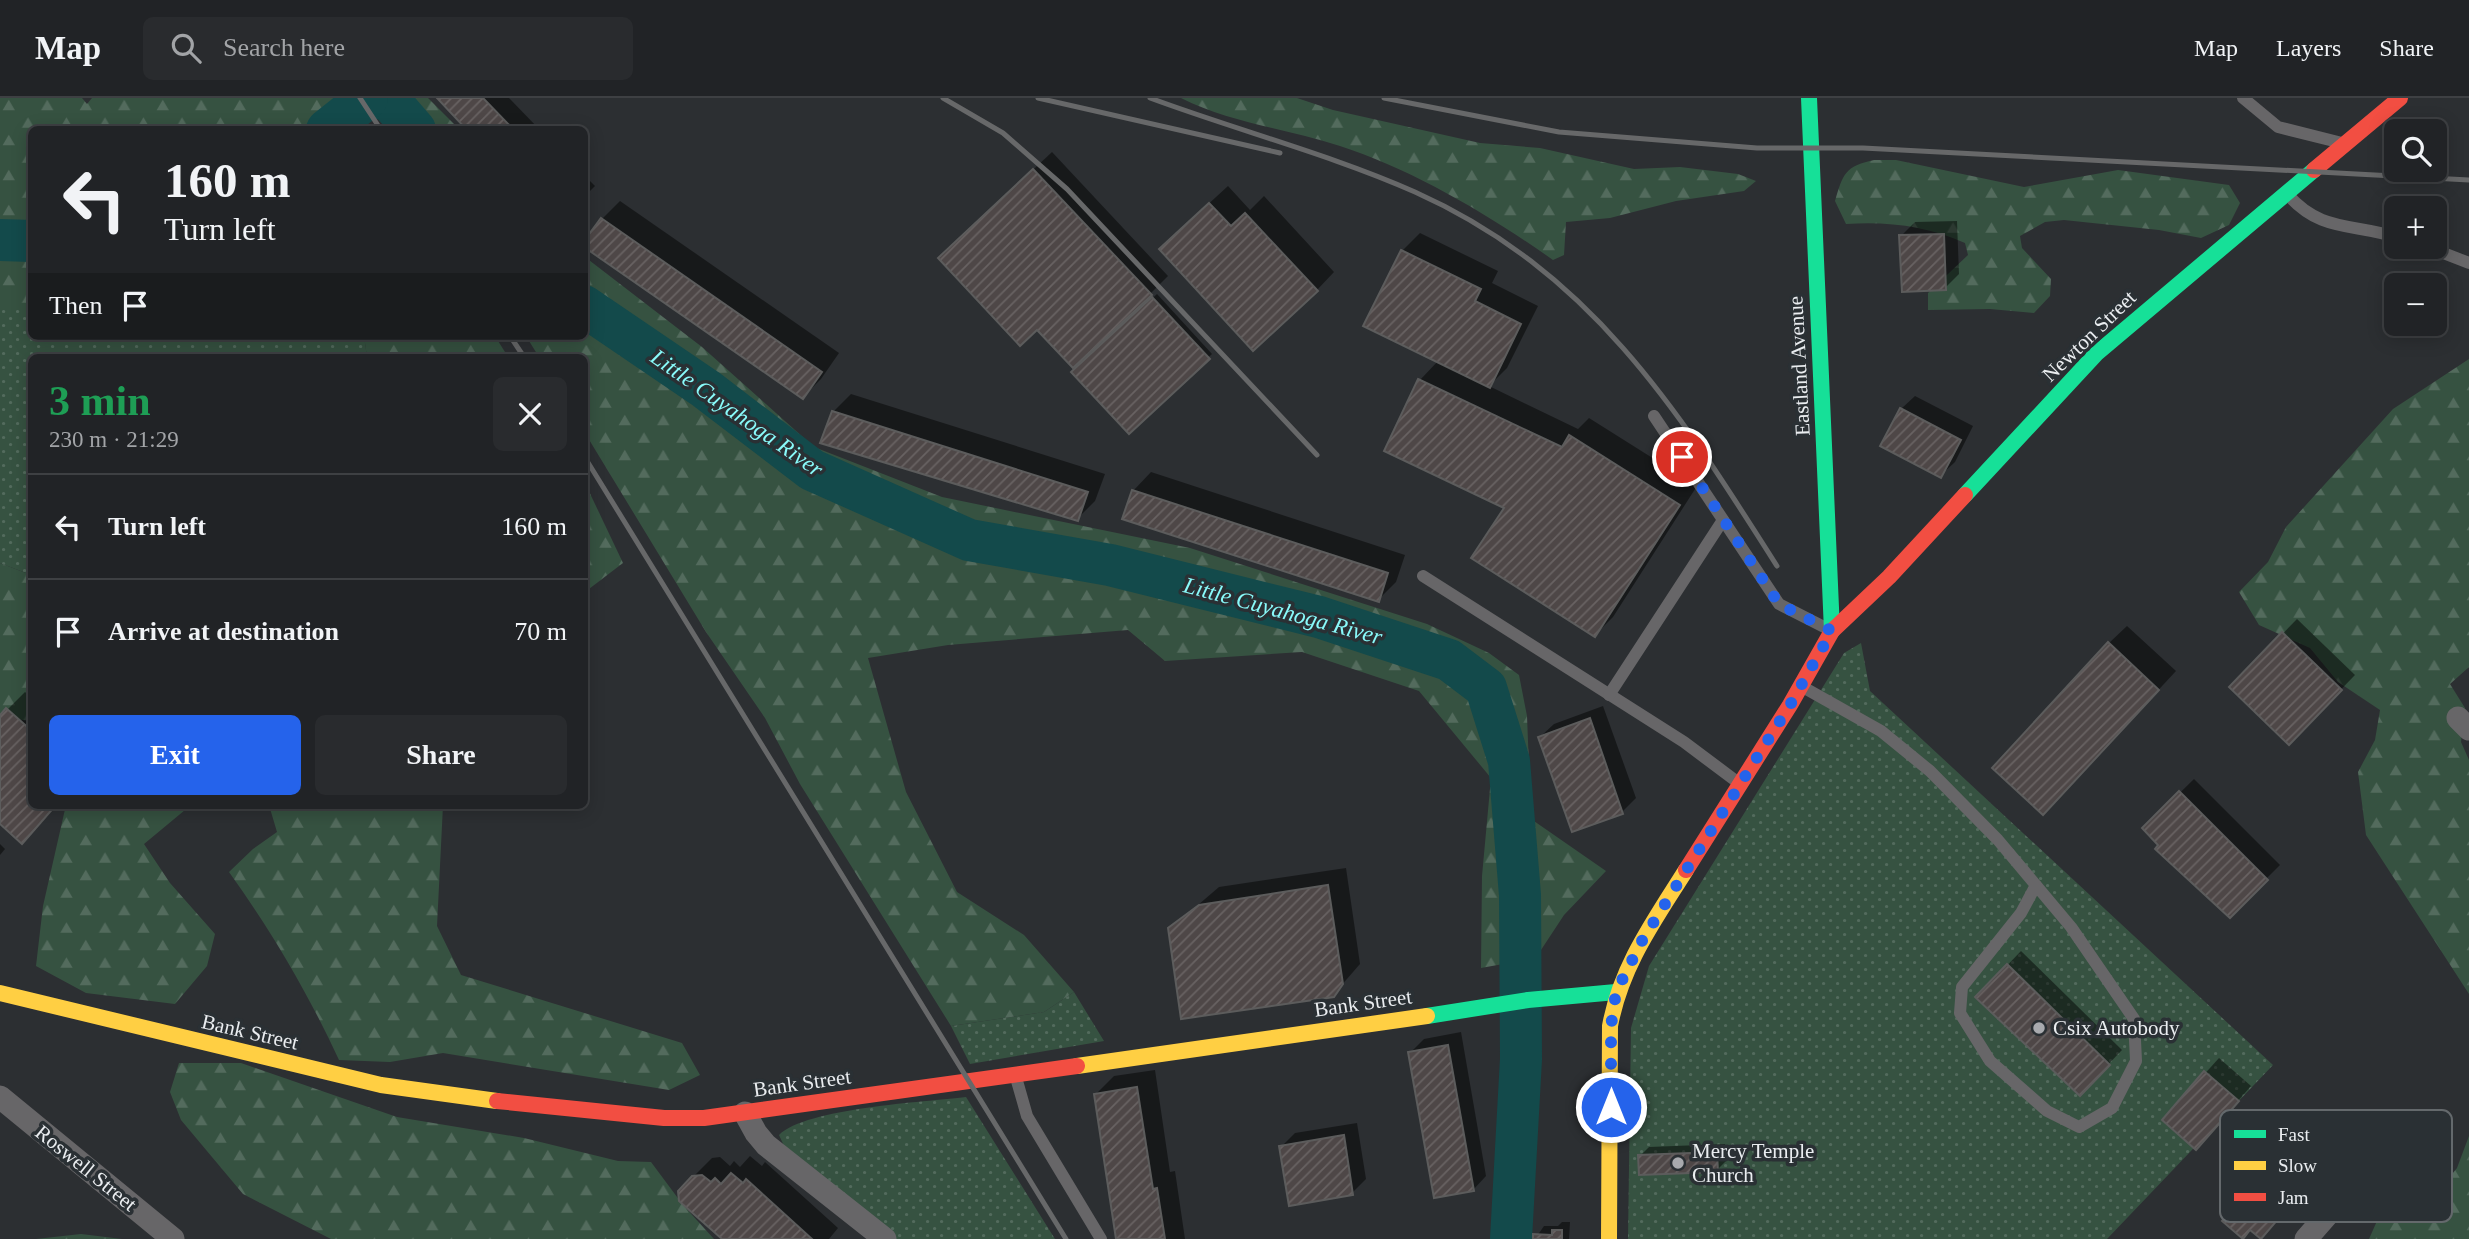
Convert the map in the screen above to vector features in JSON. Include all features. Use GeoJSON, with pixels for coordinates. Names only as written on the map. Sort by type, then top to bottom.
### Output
{"type":"FeatureCollection","features":[{"type":"Feature","properties":{"kind":"street","name":"Eastland Avenue"},"geometry":{"type":"LineString","coordinates":[[1809,98],[1832,631]]}},
{"type":"Feature","properties":{"kind":"street","name":"Newton Street"},"geometry":{"type":"LineString","coordinates":[[1609,1239],[1611,1026],[1616,992],[1643,939],[1741,784],[1832,631],[1889,578],[2096,354],[2400,98]]}},
{"type":"Feature","properties":{"kind":"street","name":"Bank Street"},"geometry":{"type":"LineString","coordinates":[[0,993],[381,1086],[423,1093],[664,1118],[704,1118],[1554,997],[1616,992]]}},
{"type":"Feature","properties":{"kind":"street","name":"Roswell Street"},"geometry":{"type":"LineString","coordinates":[[0,1097],[173,1239]]}},
{"type":"Feature","properties":{"kind":"street"},"geometry":{"type":"LineString","coordinates":[[745,1112],[756,1133],[766,1144],[885,1239]]}},
{"type":"Feature","properties":{"kind":"street"},"geometry":{"type":"LineString","coordinates":[[2306,1239],[2321,1222]]}},
{"type":"Feature","properties":{"kind":"lane"},"geometry":{"type":"LineString","coordinates":[[2243,98],[2278,127],[2345,144]]}},
{"type":"Feature","properties":{"kind":"lane"},"geometry":{"type":"LineString","coordinates":[[2286,192],[2305,214],[2323,222],[2384,235]]}},
{"type":"Feature","properties":{"kind":"lane"},"geometry":{"type":"LineString","coordinates":[[2447,254],[2469,263]]}},
{"type":"Feature","properties":{"kind":"lane"},"geometry":{"type":"LineString","coordinates":[[1654,416],[1779,604],[1832,631]]}},
{"type":"Feature","properties":{"kind":"lane"},"geometry":{"type":"LineString","coordinates":[[1609,695],[1723,520]]}},
{"type":"Feature","properties":{"kind":"lane"},"geometry":{"type":"LineString","coordinates":[[1423,576],[1684,743],[1741,784]]}},
{"type":"Feature","properties":{"kind":"lane"},"geometry":{"type":"LineString","coordinates":[[1801,685],[1881,731],[1930,771],[1998,840],[2071,928],[2134,1019],[2136,1061],[2112,1108],[2079,1127],[2047,1111],[1990,1061],[1960,1013],[1962,987],[2021,913],[2036,886]]}},
{"type":"Feature","properties":{"kind":"lane"},"geometry":{"type":"LineString","coordinates":[[1015,1074],[1027,1116],[1101,1239]]}},
{"type":"Feature","properties":{"kind":"green space"},"geometry":{"type":"Polygon","coordinates":[[[0,98],[82,98],[87,104],[92,98],[343,98],[366,126],[28,126],[28,307],[0,307],[0,98]]]}},
{"type":"Feature","properties":{"kind":"green space"},"geometry":{"type":"Polygon","coordinates":[[[375,98],[428,98],[456,126],[398,126],[375,98]]]}},
{"type":"Feature","properties":{"kind":"green space"},"geometry":{"type":"Polygon","coordinates":[[[1181,98],[1297,98],[1333,110],[1480,143],[1540,148],[1634,169],[1680,167],[1738,174],[1756,181],[1744,191],[1676,201],[1610,218],[1566,222],[1564,255],[1553,260],[1450,195],[1395,167],[1340,146],[1219,114],[1181,98]]]}},
{"type":"Feature","properties":{"kind":"green space"},"geometry":{"type":"Polygon","coordinates":[[[1874,160],[1896,160],[2024,187],[2118,170],[2229,185],[2240,203],[2229,225],[2201,238],[2159,230],[2064,220],[2045,222],[2020,236],[2022,248],[2051,279],[2050,296],[2034,313],[1990,309],[1928,310],[1928,293],[1968,255],[1965,243],[1937,232],[1907,226],[1846,224],[1835,201],[1840,184],[1851,168],[1874,160]]]}},
{"type":"Feature","properties":{"kind":"green space"},"geometry":{"type":"Polygon","coordinates":[[[588,259],[702,347],[814,447],[942,497],[1190,548],[1427,624],[1489,653],[1519,675],[1527,716],[1531,819],[1606,871],[1564,915],[1539,953],[1514,962],[1481,968],[1482,876],[1491,778],[1419,691],[1302,652],[1165,661],[1128,630],[948,645],[868,658],[906,792],[957,892],[1024,935],[1074,992],[1044,1012],[951,1026],[800,784],[765,718],[706,632],[588,438],[588,354],[537,354],[528,340],[588,340],[588,259]]]}},
{"type":"Feature","properties":{"kind":"green space"},"geometry":{"type":"Polygon","coordinates":[[[0,307],[28,307],[28,340],[365,340],[367,354],[28,354],[28,574],[0,563],[0,307]]]}},
{"type":"Feature","properties":{"kind":"green space"},"geometry":{"type":"Polygon","coordinates":[[[365,340],[497,340],[506,354],[367,354],[365,340]]]}},
{"type":"Feature","properties":{"kind":"green space"},"geometry":{"type":"Polygon","coordinates":[[[2469,359],[2469,667],[2450,684],[2465,708],[2461,742],[2469,760],[2469,994],[2366,835],[2358,772],[2375,740],[2380,710],[2338,682],[2310,648],[2259,625],[2239,592],[2268,562],[2286,527],[2393,409],[2469,359]]]}},
{"type":"Feature","properties":{"kind":"green space"},"geometry":{"type":"Polygon","coordinates":[[[588,489],[623,563],[588,590],[588,489]]]}},
{"type":"Feature","properties":{"kind":"green space"},"geometry":{"type":"Polygon","coordinates":[[[0,563],[28,574],[28,721],[0,717],[0,563]]]}},
{"type":"Feature","properties":{"kind":"green space"},"geometry":{"type":"Polygon","coordinates":[[[1861,643],[1870,691],[2273,1065],[2230,1110],[2220,1110],[2220,1121],[2107,1239],[1628,1239],[1631,1028],[1649,966],[1844,653],[1861,643]]]}},
{"type":"Feature","properties":{"kind":"green space"},"geometry":{"type":"Polygon","coordinates":[[[65,809],[186,809],[144,844],[170,883],[215,934],[207,966],[175,1004],[86,993],[36,966],[43,906],[65,809]]]}},
{"type":"Feature","properties":{"kind":"green space"},"geometry":{"type":"Polygon","coordinates":[[[270,809],[443,809],[437,926],[461,975],[682,1043],[700,1075],[669,1090],[443,1053],[390,1062],[339,1060],[288,963],[229,872],[253,849],[277,832],[270,809]]]}},
{"type":"Feature","properties":{"kind":"green space"},"geometry":{"type":"Polygon","coordinates":[[[1074,992],[1104,1041],[970,1064],[951,1026],[1044,1012],[1074,992]]]}},
{"type":"Feature","properties":{"kind":"green space"},"geometry":{"type":"Polygon","coordinates":[[[179,1063],[241,1063],[397,1117],[524,1138],[618,1161],[651,1162],[683,1205],[714,1239],[331,1239],[243,1194],[181,1120],[170,1092],[179,1063]]]}},
{"type":"Feature","properties":{"kind":"green space"},"geometry":{"type":"Polygon","coordinates":[[[966,1097],[1055,1239],[892,1239],[785,1148],[779,1135],[793,1126],[839,1112],[966,1097]]]}},
{"type":"Feature","properties":{"kind":"green space"},"geometry":{"type":"Polygon","coordinates":[[[2469,1136],[2469,1239],[2369,1239],[2377,1222],[2452,1222],[2452,1174],[2469,1136]]]}},
{"type":"Feature","properties":{"kind":"green space"},"geometry":{"type":"Polygon","coordinates":[[[81,1234],[122,1239],[36,1239],[81,1234]]]}},
{"type":"Feature","properties":{"kind":"building"},"geometry":{"type":"Polygon","coordinates":[[[437,98],[483,98],[510,126],[463,126],[437,98]]]}},
{"type":"Feature","properties":{"kind":"building"},"geometry":{"type":"Polygon","coordinates":[[[1033,169],[1152,295],[1073,368],[1037,330],[1020,346],[938,258],[1033,169]]]}},
{"type":"Feature","properties":{"kind":"building"},"geometry":{"type":"Polygon","coordinates":[[[1209,203],[1231,226],[1245,213],[1318,291],[1253,351],[1159,249],[1209,203]]]}},
{"type":"Feature","properties":{"kind":"building"},"geometry":{"type":"Polygon","coordinates":[[[601,218],[822,372],[803,399],[588,250],[588,236],[601,218]]]}},
{"type":"Feature","properties":{"kind":"building"},"geometry":{"type":"Polygon","coordinates":[[[1944,234],[1946,290],[1902,292],[1899,235],[1944,234]]]}},
{"type":"Feature","properties":{"kind":"building"},"geometry":{"type":"Polygon","coordinates":[[[1401,250],[1481,289],[1475,301],[1521,324],[1490,388],[1363,326],[1401,250]]]}},
{"type":"Feature","properties":{"kind":"building"},"geometry":{"type":"Polygon","coordinates":[[[1152,297],[1210,359],[1129,434],[1071,372],[1152,297]]]}},
{"type":"Feature","properties":{"kind":"building"},"geometry":{"type":"Polygon","coordinates":[[[1418,379],[1562,447],[1569,435],[1680,505],[1595,637],[1471,558],[1504,508],[1384,451],[1418,379]]]}},
{"type":"Feature","properties":{"kind":"building"},"geometry":{"type":"Polygon","coordinates":[[[1900,408],[1961,440],[1941,478],[1880,446],[1900,408]]]}},
{"type":"Feature","properties":{"kind":"building"},"geometry":{"type":"Polygon","coordinates":[[[832,411],[1088,492],[1078,521],[820,443],[832,411]]]}},
{"type":"Feature","properties":{"kind":"building"},"geometry":{"type":"Polygon","coordinates":[[[1132,490],[1388,573],[1379,602],[1122,519],[1132,490]]]}},
{"type":"Feature","properties":{"kind":"building"},"geometry":{"type":"Polygon","coordinates":[[[2282,632],[2342,690],[2289,745],[2229,687],[2282,632]]]}},
{"type":"Feature","properties":{"kind":"building"},"geometry":{"type":"Polygon","coordinates":[[[2108,642],[2159,690],[2043,815],[1992,768],[2108,642]]]}},
{"type":"Feature","properties":{"kind":"building"},"geometry":{"type":"Polygon","coordinates":[[[6,708],[28,727],[28,809],[53,809],[22,844],[0,824],[0,715],[6,708]]]}},
{"type":"Feature","properties":{"kind":"building"},"geometry":{"type":"Polygon","coordinates":[[[1590,718],[1623,814],[1572,832],[1538,737],[1590,718]]]}},
{"type":"Feature","properties":{"kind":"building"},"geometry":{"type":"Polygon","coordinates":[[[2179,791],[2268,880],[2230,918],[2155,849],[2158,845],[2142,828],[2179,791]]]}},
{"type":"Feature","properties":{"kind":"building"},"geometry":{"type":"Polygon","coordinates":[[[1328,885],[1343,984],[1334,997],[1181,1019],[1168,928],[1199,905],[1328,885]]]}},
{"type":"Feature","properties":{"kind":"building","name":"Csix Autobody"},"geometry":{"type":"Polygon","coordinates":[[[2007,964],[2110,1065],[2080,1096],[1975,997],[2007,964]]]}},
{"type":"Feature","properties":{"kind":"building"},"geometry":{"type":"Polygon","coordinates":[[[1448,1045],[1474,1191],[1434,1198],[1408,1052],[1448,1045]]]}},
{"type":"Feature","properties":{"kind":"building"},"geometry":{"type":"Polygon","coordinates":[[[2204,1071],[2239,1101],[2231,1110],[2220,1110],[2220,1123],[2196,1150],[2162,1120],[2204,1071]]]}},
{"type":"Feature","properties":{"kind":"building"},"geometry":{"type":"Polygon","coordinates":[[[1137,1087],[1153,1189],[1157,1188],[1165,1239],[1116,1239],[1094,1094],[1137,1087]]]}},
{"type":"Feature","properties":{"kind":"building"},"geometry":{"type":"Polygon","coordinates":[[[1344,1135],[1353,1195],[1289,1206],[1279,1146],[1344,1135]]]}},
{"type":"Feature","properties":{"kind":"building","name":"Mercy Temple Church"},"geometry":{"type":"Polygon","coordinates":[[[1717,1152],[1718,1172],[1639,1175],[1638,1155],[1717,1152]]]}},
{"type":"Feature","properties":{"kind":"building"},"geometry":{"type":"Polygon","coordinates":[[[731,1173],[743,1183],[746,1179],[812,1239],[722,1239],[679,1201],[678,1191],[692,1176],[702,1175],[711,1182],[715,1178],[721,1184],[731,1173]]]}},
{"type":"Feature","properties":{"kind":"building"},"geometry":{"type":"Polygon","coordinates":[[[2223,1222],[2276,1222],[2261,1239],[2250,1230],[2243,1239],[2223,1222]]]}},
{"type":"Feature","properties":{"kind":"building"},"geometry":{"type":"Polygon","coordinates":[[[1552,1230],[1562,1230],[1562,1239],[1533,1239],[1533,1234],[1552,1235],[1552,1230]]]}},
{"type":"Feature","properties":{"kind":"waterway","name":"Little Cuyahoga River"},"geometry":{"type":"LineString","coordinates":[[332,126],[367,98]]}},
{"type":"Feature","properties":{"kind":"waterway","name":"Little Cuyahoga River"},"geometry":{"type":"LineString","coordinates":[[380,98],[391,102],[412,126]]}},
{"type":"Feature","properties":{"kind":"waterway","name":"Little Cuyahoga River"},"geometry":{"type":"LineString","coordinates":[[0,240],[28,241]]}},
{"type":"Feature","properties":{"kind":"waterway","name":"Little Cuyahoga River"},"geometry":{"type":"LineString","coordinates":[[588,309],[706,389],[812,470],[969,540],[1110,565],[1319,617],[1449,660],[1486,688],[1509,761],[1520,895],[1521,1059],[1511,1239]]}},
{"type":"Feature","properties":{"kind":"railway"},"geometry":{"type":"LineString","coordinates":[[360,98],[378,126]]}},
{"type":"Feature","properties":{"kind":"railway"},"geometry":{"type":"LineString","coordinates":[[943,98],[1003,133],[1067,189],[1317,455]]}},
{"type":"Feature","properties":{"kind":"railway"},"geometry":{"type":"LineString","coordinates":[[1038,98],[1280,153]]}},
{"type":"Feature","properties":{"kind":"railway"},"geometry":{"type":"LineString","coordinates":[[1150,98],[1351,166],[1415,192],[1477,224],[1532,262],[1581,304],[1625,350],[1703,453],[1777,566]]}},
{"type":"Feature","properties":{"kind":"railway"},"geometry":{"type":"LineString","coordinates":[[1384,98],[1559,132],[1757,148],[1863,148],[2469,180]]}},
{"type":"Feature","properties":{"kind":"railway"},"geometry":{"type":"LineString","coordinates":[[513,340],[522,354]]}},
{"type":"Feature","properties":{"kind":"railway"},"geometry":{"type":"LineString","coordinates":[[588,462],[1066,1239]]}},
{"type":"Feature","properties":{"kind":"traffic: fast"},"geometry":{"type":"LineString","coordinates":[[1809,98],[1832,631]]}},
{"type":"Feature","properties":{"kind":"traffic: fast"},"geometry":{"type":"LineString","coordinates":[[1965,495],[2096,354],[2314,170]]}},
{"type":"Feature","properties":{"kind":"traffic: fast"},"geometry":{"type":"LineString","coordinates":[[1427,1016],[1528,1000],[1616,992]]}},
{"type":"Feature","properties":{"kind":"traffic: slow"},"geometry":{"type":"LineString","coordinates":[[1609,1239],[1610,1026],[1630,964],[1686,870]]}},
{"type":"Feature","properties":{"kind":"traffic: slow"},"geometry":{"type":"LineString","coordinates":[[0,993],[381,1085],[497,1101]]}},
{"type":"Feature","properties":{"kind":"traffic: slow"},"geometry":{"type":"LineString","coordinates":[[1077,1066],[1427,1016]]}},
{"type":"Feature","properties":{"kind":"traffic: jam"},"geometry":{"type":"LineString","coordinates":[[2314,170],[2400,98]]}},
{"type":"Feature","properties":{"kind":"traffic: jam"},"geometry":{"type":"LineString","coordinates":[[1686,870],[1790,705],[1832,631],[1889,577],[1965,495]]}},
{"type":"Feature","properties":{"kind":"traffic: jam"},"geometry":{"type":"LineString","coordinates":[[497,1101],[664,1118],[704,1118],[1077,1066]]}},
{"type":"Feature","properties":{"kind":"place","name":"Csix Autobody"},"geometry":{"type":"Point","coordinates":[2039,1028]}},
{"type":"Feature","properties":{"kind":"place","name":"Mercy Temple Church"},"geometry":{"type":"Point","coordinates":[1678,1163]}},
{"type":"Feature","properties":{"kind":"route"},"geometry":{"type":"LineString","coordinates":[[1611,1107],[1611,1026],[1616,992],[1643,939],[1790,705],[1832,631],[1779,604],[1682,457]]}}]}
